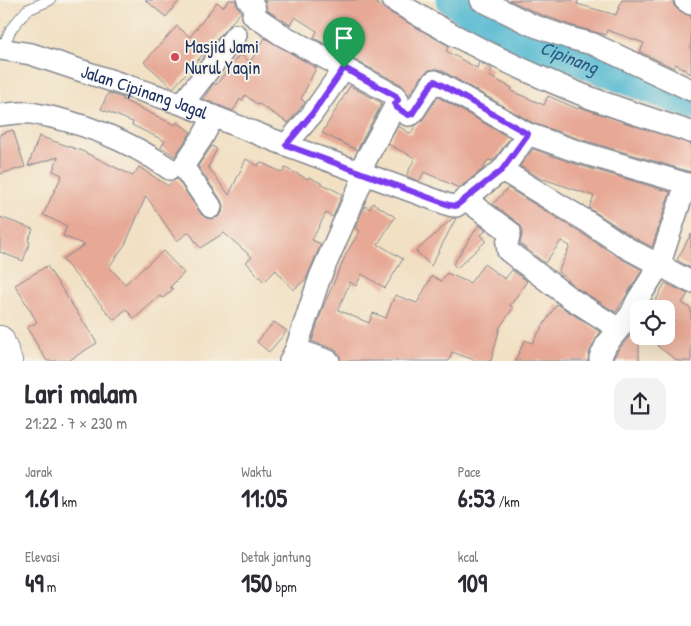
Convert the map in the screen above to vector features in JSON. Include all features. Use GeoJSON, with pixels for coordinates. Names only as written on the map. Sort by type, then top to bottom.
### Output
{"type":"FeatureCollection","features":[{"type":"Feature","properties":{"kind":"main road"},"geometry":{"type":"LineString","coordinates":[[0,340],[8,361]]}},
{"type":"Feature","properties":{"kind":"street"},"geometry":{"type":"LineString","coordinates":[[248,0],[256,11],[253,16],[282,34],[396,96],[398,100],[362,173],[320,277],[293,355],[330,361]]}},
{"type":"Feature","properties":{"kind":"street"},"geometry":{"type":"LineString","coordinates":[[393,0],[505,61],[583,95],[691,132]]}},
{"type":"Feature","properties":{"kind":"street"},"geometry":{"type":"LineString","coordinates":[[481,0],[532,25],[593,44],[691,90]]}},
{"type":"Feature","properties":{"kind":"street"},"geometry":{"type":"LineString","coordinates":[[685,0],[691,4]]}},
{"type":"Feature","properties":{"kind":"street"},"geometry":{"type":"LineString","coordinates":[[182,104],[236,36]]}},
{"type":"Feature","properties":{"kind":"street","name":"Jalan Cipinang Jagal"},"geometry":{"type":"LineString","coordinates":[[1,49],[31,54],[182,104],[286,145],[449,205],[456,206],[502,170],[528,134]]}},
{"type":"Feature","properties":{"kind":"street"},"geometry":{"type":"LineString","coordinates":[[286,145],[312,114],[344,68]]}},
{"type":"Feature","properties":{"kind":"street"},"geometry":{"type":"LineString","coordinates":[[395,106],[408,115],[412,114],[435,81],[528,134],[576,151],[688,184],[658,266],[637,300],[631,314],[606,345],[600,361]]}},
{"type":"Feature","properties":{"kind":"street"},"geometry":{"type":"LineString","coordinates":[[0,115],[29,113],[74,123],[121,140],[170,169]]}},
{"type":"Feature","properties":{"kind":"street"},"geometry":{"type":"LineString","coordinates":[[211,206],[184,168],[184,165],[214,116]]}},
{"type":"Feature","properties":{"kind":"street"},"geometry":{"type":"LineString","coordinates":[[502,170],[627,248],[691,282]]}},
{"type":"Feature","properties":{"kind":"street"},"geometry":{"type":"LineString","coordinates":[[465,199],[510,232],[507,244],[508,251],[570,298],[619,329]]}},
{"type":"Feature","properties":{"kind":"lane"},"geometry":{"type":"LineString","coordinates":[[1,49],[11,29],[27,10],[50,0]]}},
{"type":"Feature","properties":{"kind":"building"},"geometry":{"type":"Polygon","coordinates":[[[145,0],[180,0],[166,17],[145,0]]]}},
{"type":"Feature","properties":{"kind":"building","name":"Masjid Jami Nurul Yaqin"},"geometry":{"type":"Polygon","coordinates":[[[229,0],[236,0],[236,5],[241,12],[173,88],[144,62],[177,26],[190,37],[217,2],[223,7],[229,0]]]}},
{"type":"Feature","properties":{"kind":"building"},"geometry":{"type":"Polygon","coordinates":[[[265,0],[372,0],[387,11],[449,46],[446,51],[477,68],[479,62],[492,69],[489,76],[512,88],[511,91],[544,105],[548,96],[578,109],[579,107],[691,144],[691,172],[533,123],[441,70],[429,70],[423,75],[409,95],[402,85],[314,38],[317,31],[295,17],[290,25],[267,10],[265,0]]]}},
{"type":"Feature","properties":{"kind":"building"},"geometry":{"type":"Polygon","coordinates":[[[509,0],[578,0],[577,4],[616,15],[622,0],[673,0],[674,6],[678,10],[691,16],[691,74],[676,64],[674,68],[640,52],[644,43],[607,30],[606,35],[573,26],[537,13],[509,0]]]}},
{"type":"Feature","properties":{"kind":"building"},"geometry":{"type":"Polygon","coordinates":[[[265,38],[316,68],[301,99],[305,102],[288,123],[245,95],[242,101],[240,99],[233,111],[203,99],[214,83],[216,85],[240,54],[250,62],[265,38]]]}},
{"type":"Feature","properties":{"kind":"building"},"geometry":{"type":"Polygon","coordinates":[[[350,86],[382,103],[357,150],[322,133],[350,86]]]}},
{"type":"Feature","properties":{"kind":"building"},"geometry":{"type":"Polygon","coordinates":[[[108,93],[123,98],[123,100],[175,125],[177,122],[191,132],[175,156],[161,147],[165,141],[132,125],[133,122],[101,109],[108,93]]]}},
{"type":"Feature","properties":{"kind":"building"},"geometry":{"type":"Polygon","coordinates":[[[438,97],[510,138],[493,161],[488,160],[483,169],[459,188],[424,172],[419,181],[406,176],[415,158],[388,144],[398,126],[411,134],[438,97]]]}},
{"type":"Feature","properties":{"kind":"building"},"geometry":{"type":"Polygon","coordinates":[[[13,130],[25,167],[0,174],[0,134],[13,130]]]}},
{"type":"Feature","properties":{"kind":"building"},"geometry":{"type":"Polygon","coordinates":[[[39,136],[82,151],[133,176],[139,167],[168,186],[177,179],[201,214],[206,218],[218,217],[222,213],[223,206],[198,166],[212,146],[217,149],[208,167],[229,195],[246,159],[258,166],[260,162],[283,173],[285,168],[308,179],[309,177],[342,194],[333,217],[326,213],[312,240],[321,244],[306,279],[293,290],[276,270],[264,282],[246,262],[252,257],[224,233],[200,248],[189,232],[177,241],[146,196],[126,243],[109,267],[125,284],[163,251],[184,273],[170,287],[173,289],[163,298],[160,296],[134,319],[126,309],[114,320],[62,259],[85,245],[63,236],[67,226],[43,215],[62,175],[53,171],[58,157],[28,166],[39,136]]]}},
{"type":"Feature","properties":{"kind":"building"},"geometry":{"type":"Polygon","coordinates":[[[533,149],[572,163],[670,192],[652,247],[589,208],[594,196],[540,178],[520,166],[533,149]]]}},
{"type":"Feature","properties":{"kind":"building"},"geometry":{"type":"Polygon","coordinates":[[[508,188],[642,270],[616,312],[577,288],[558,272],[570,246],[561,241],[545,263],[520,244],[522,227],[493,204],[508,188]]]}},
{"type":"Feature","properties":{"kind":"building"},"geometry":{"type":"Polygon","coordinates":[[[373,203],[395,217],[378,244],[403,259],[385,288],[362,274],[356,286],[350,282],[338,310],[369,323],[373,313],[386,318],[395,295],[417,303],[432,276],[441,281],[447,273],[470,283],[484,264],[505,279],[512,270],[527,281],[510,306],[513,308],[500,327],[491,361],[477,361],[452,352],[449,361],[341,361],[339,353],[334,349],[312,341],[324,305],[347,252],[360,231],[355,228],[365,206],[370,209],[373,203]]]}},
{"type":"Feature","properties":{"kind":"building"},"geometry":{"type":"Polygon","coordinates":[[[0,217],[33,229],[23,261],[0,252],[0,217]]]}},
{"type":"Feature","properties":{"kind":"building"},"geometry":{"type":"Polygon","coordinates":[[[453,218],[456,218],[431,266],[416,251],[453,218]]]}},
{"type":"Feature","properties":{"kind":"building"},"geometry":{"type":"Polygon","coordinates":[[[479,225],[486,230],[481,235],[486,241],[457,268],[453,264],[479,225]]]}},
{"type":"Feature","properties":{"kind":"building"},"geometry":{"type":"Polygon","coordinates":[[[691,234],[691,268],[677,260],[691,234]]]}},
{"type":"Feature","properties":{"kind":"building"},"geometry":{"type":"Polygon","coordinates":[[[47,266],[97,343],[68,361],[47,361],[27,328],[37,322],[15,285],[47,266]]]}},
{"type":"Feature","properties":{"kind":"building"},"geometry":{"type":"Polygon","coordinates":[[[665,283],[688,294],[682,303],[691,309],[691,361],[678,361],[657,346],[675,345],[675,300],[656,300],[665,283]]]}},
{"type":"Feature","properties":{"kind":"building"},"geometry":{"type":"Polygon","coordinates":[[[557,304],[600,332],[589,353],[588,361],[515,361],[525,340],[532,343],[557,304]]]}},
{"type":"Feature","properties":{"kind":"building"},"geometry":{"type":"Polygon","coordinates":[[[274,322],[287,331],[269,352],[257,342],[274,322]]]}},
{"type":"Feature","properties":{"kind":"building"},"geometry":{"type":"Polygon","coordinates":[[[630,335],[630,345],[639,345],[639,361],[612,361],[630,335]]]}},
{"type":"Feature","properties":{"kind":"waterway","name":"Cipinang"},"geometry":{"type":"LineString","coordinates":[[452,0],[502,31],[691,104]]}},
{"type":"Feature","properties":{"kind":"place","name":"Masjid Jami Nurul Yaqin"},"geometry":{"type":"Point","coordinates":[175,57]}},
{"type":"Feature","properties":{"kind":"route"},"geometry":{"type":"LineString","coordinates":[[344,68],[396,96],[398,100],[395,106],[408,115],[412,114],[435,81],[528,134],[502,170],[456,206],[286,145],[312,114],[344,68]]}}]}
